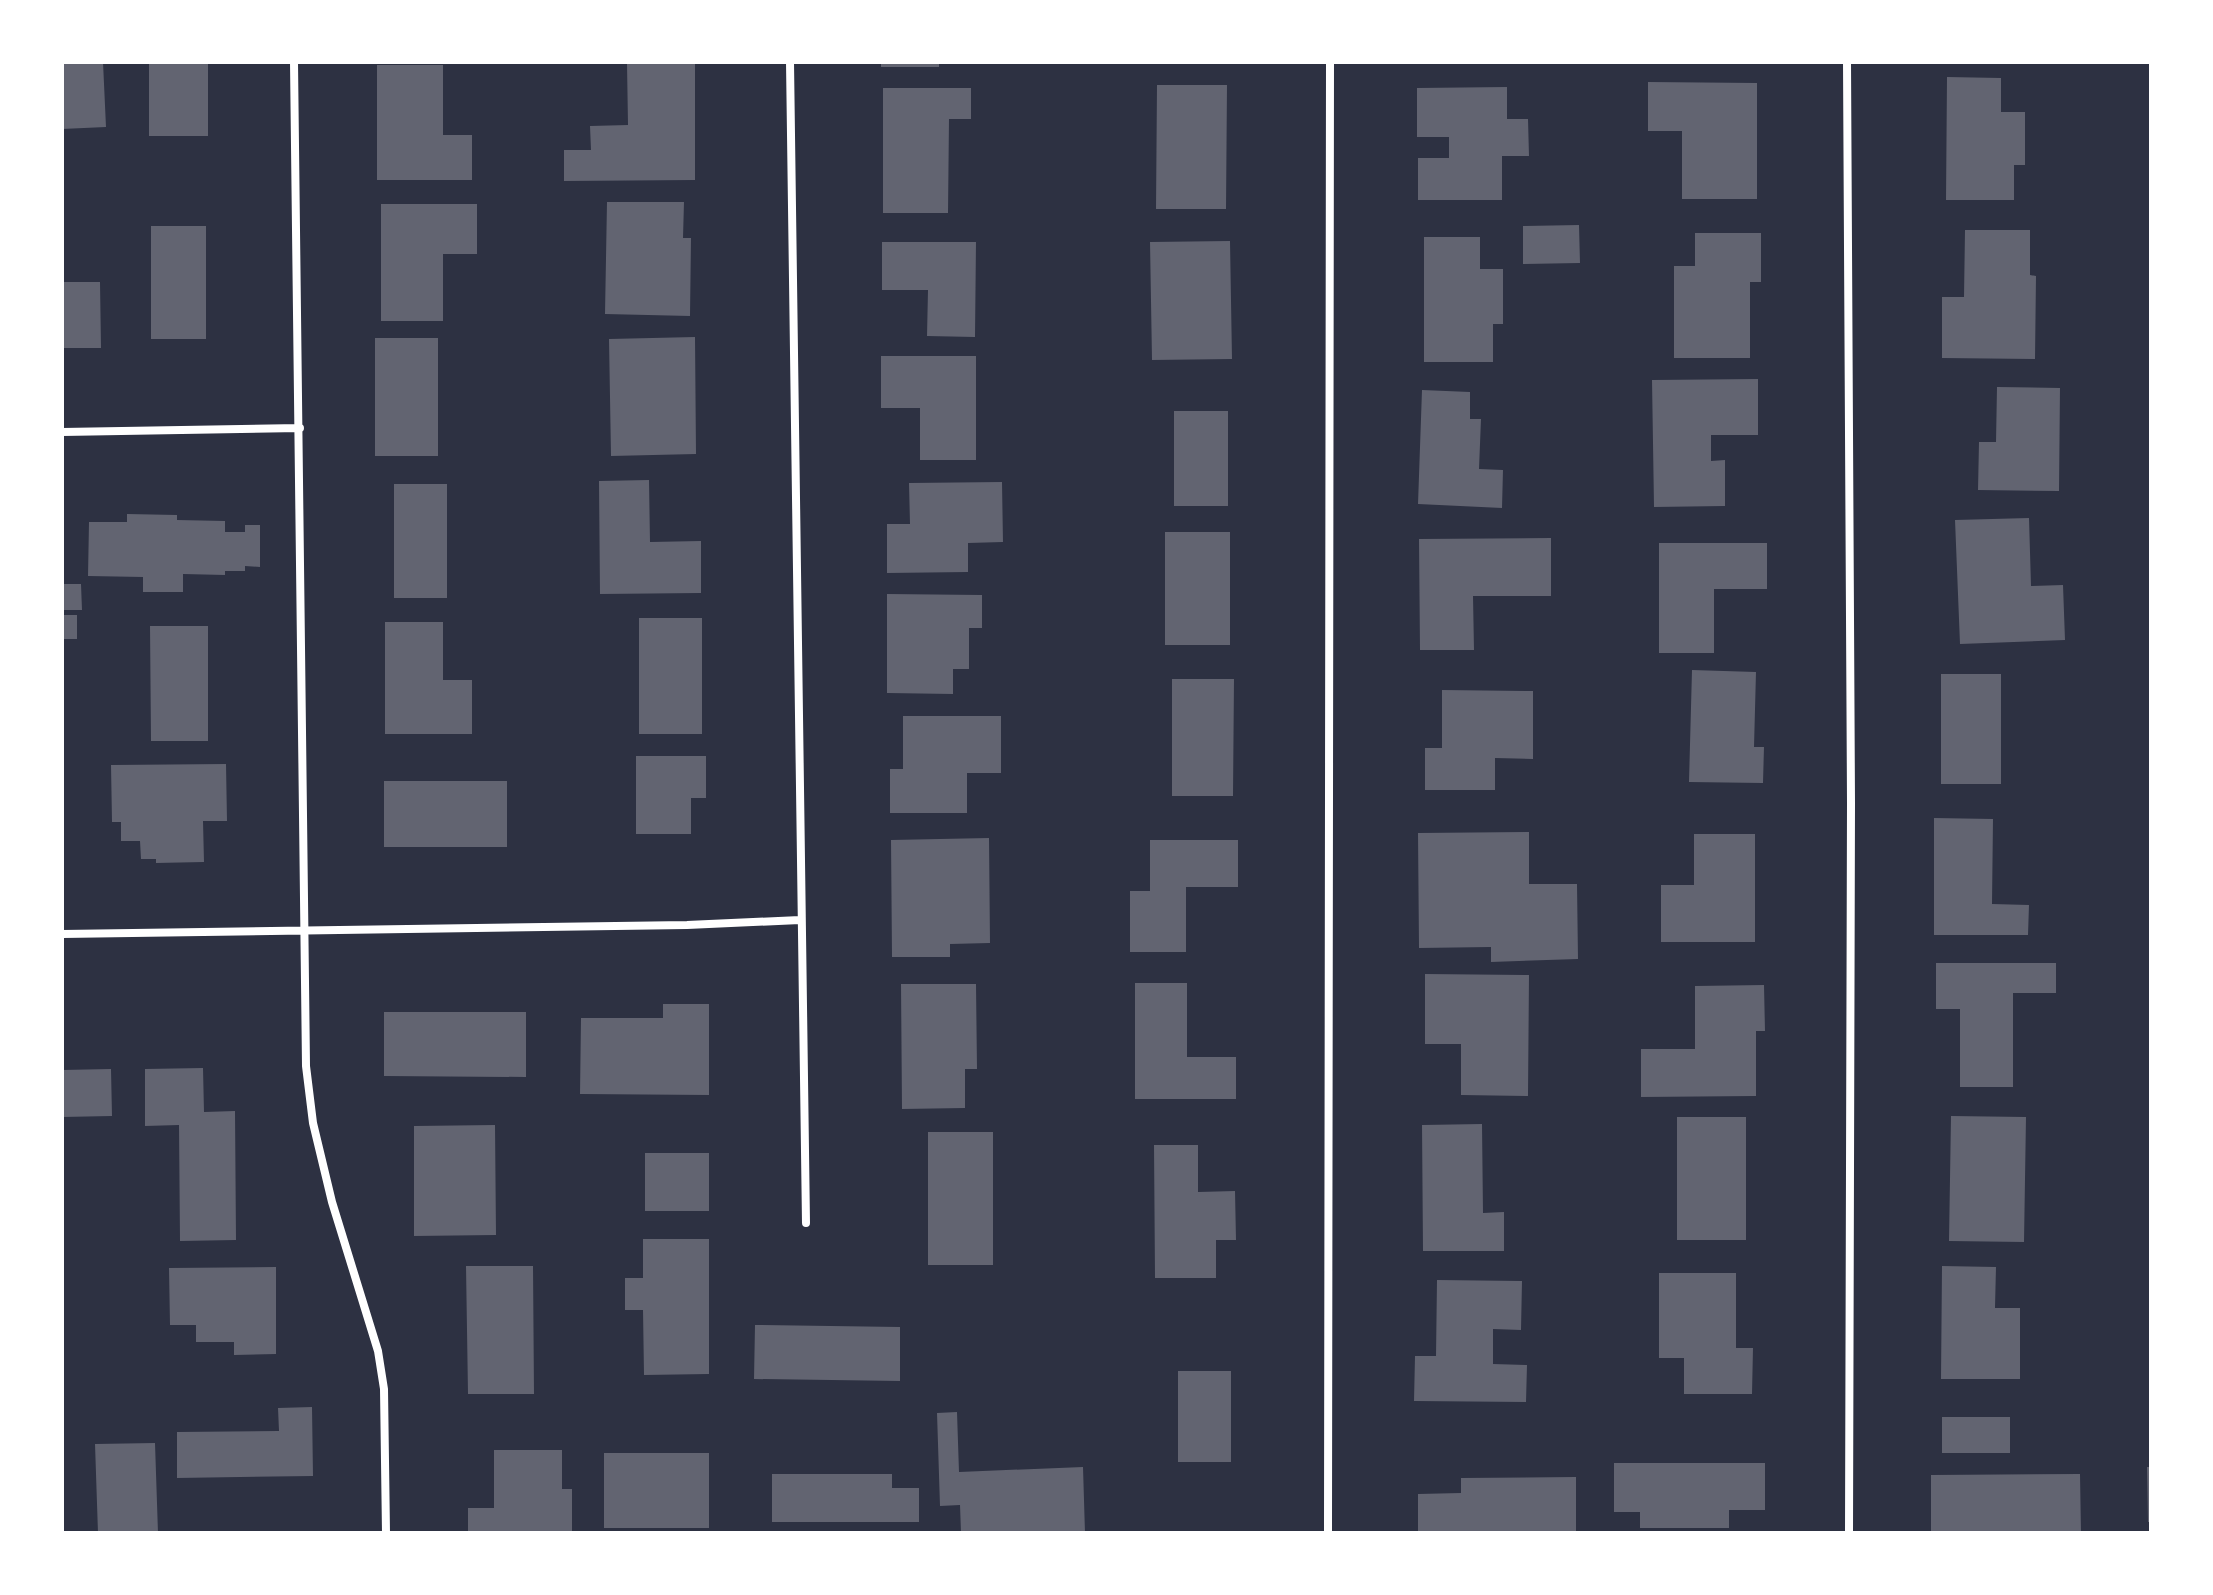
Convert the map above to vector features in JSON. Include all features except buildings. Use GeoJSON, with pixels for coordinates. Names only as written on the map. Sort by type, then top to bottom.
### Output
{"type":"FeatureCollection","features":[{"type":"Feature","properties":{"kind":"street"},"geometry":{"type":"LineString","coordinates":[[294,62],[306,1066],[313,1123],[332,1202],[378,1351],[384,1389],[386,1533]]}},
{"type":"Feature","properties":{"kind":"street"},"geometry":{"type":"LineString","coordinates":[[790,62],[806,1223]]}},
{"type":"Feature","properties":{"kind":"street"},"geometry":{"type":"LineString","coordinates":[[1328,1533],[1330,62]]}},
{"type":"Feature","properties":{"kind":"street"},"geometry":{"type":"LineString","coordinates":[[1847,62],[1851,803],[1849,1533]]}},
{"type":"Feature","properties":{"kind":"street"},"geometry":{"type":"LineString","coordinates":[[62,432],[300,428]]}},
{"type":"Feature","properties":{"kind":"street"},"geometry":{"type":"LineString","coordinates":[[62,934],[687,925],[800,920]]}}]}
